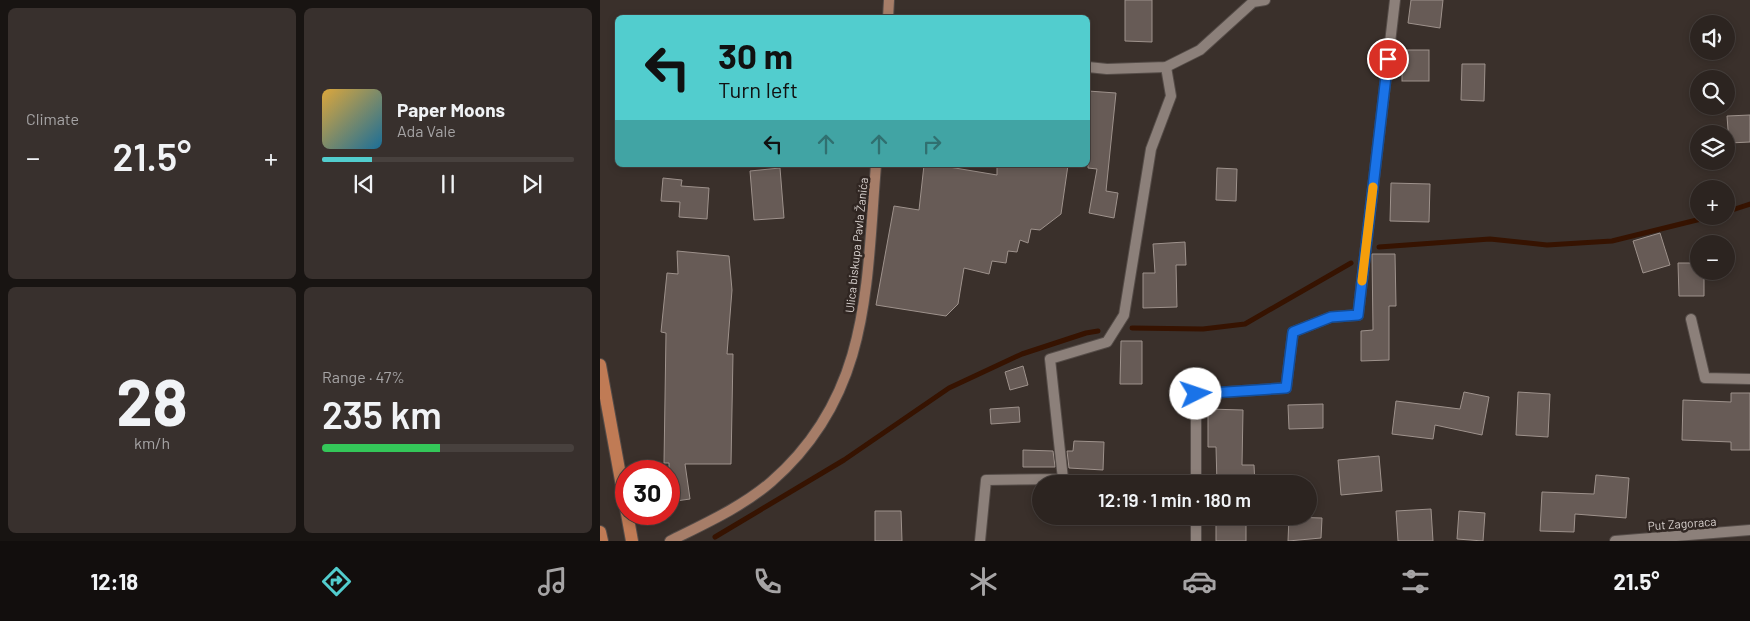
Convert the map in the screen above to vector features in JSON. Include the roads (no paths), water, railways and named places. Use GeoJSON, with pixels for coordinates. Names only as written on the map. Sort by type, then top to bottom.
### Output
{"type":"FeatureCollection","features":[{"type":"Feature","properties":{"kind":"main road"},"geometry":{"type":"LineString","coordinates":[[600,365],[632,541]]}},
{"type":"Feature","properties":{"kind":"main road"},"geometry":{"type":"LineString","coordinates":[[600,532],[602,541]]}},
{"type":"Feature","properties":{"kind":"street"},"geometry":{"type":"LineString","coordinates":[[888,15],[889,0]]}},
{"type":"Feature","properties":{"kind":"street"},"geometry":{"type":"LineString","coordinates":[[1090,67],[1107,69],[1166,67],[1200,50],[1253,2],[1265,0]]}},
{"type":"Feature","properties":{"kind":"street"},"geometry":{"type":"LineString","coordinates":[[1196,475],[1196,394],[1286,388],[1293,332],[1331,317],[1358,315],[1396,0]]}},
{"type":"Feature","properties":{"kind":"street"},"geometry":{"type":"LineString","coordinates":[[980,541],[986,480],[1063,479],[1050,359],[1107,342],[1124,315],[1150,149],[1172,96],[1166,67]]}},
{"type":"Feature","properties":{"kind":"street","name":"Ulica biskupa Pavla Žanića"},"geometry":{"type":"LineString","coordinates":[[670,541],[722,515],[770,483],[819,431],[842,387],[856,343],[866,292],[876,167]]}},
{"type":"Feature","properties":{"kind":"street"},"geometry":{"type":"LineString","coordinates":[[1691,319],[1705,378],[1750,379]]}},
{"type":"Feature","properties":{"kind":"street"},"geometry":{"type":"LineString","coordinates":[[1196,525],[1196,541]]}},
{"type":"Feature","properties":{"kind":"street","name":"Put Zagoraca"},"geometry":{"type":"LineString","coordinates":[[1615,541],[1750,530]]}},
{"type":"Feature","properties":{"kind":"waterway"},"geometry":{"type":"LineString","coordinates":[[1735,209],[1750,204]]}},
{"type":"Feature","properties":{"kind":"waterway"},"geometry":{"type":"LineString","coordinates":[[1379,247],[1490,239],[1547,245],[1612,241],[1690,222]]}},
{"type":"Feature","properties":{"kind":"waterway"},"geometry":{"type":"LineString","coordinates":[[1132,328],[1203,329],[1245,324],[1351,263]]}},
{"type":"Feature","properties":{"kind":"waterway"},"geometry":{"type":"LineString","coordinates":[[715,537],[844,460],[949,388],[1022,354],[1086,333],[1098,331]]}}]}
